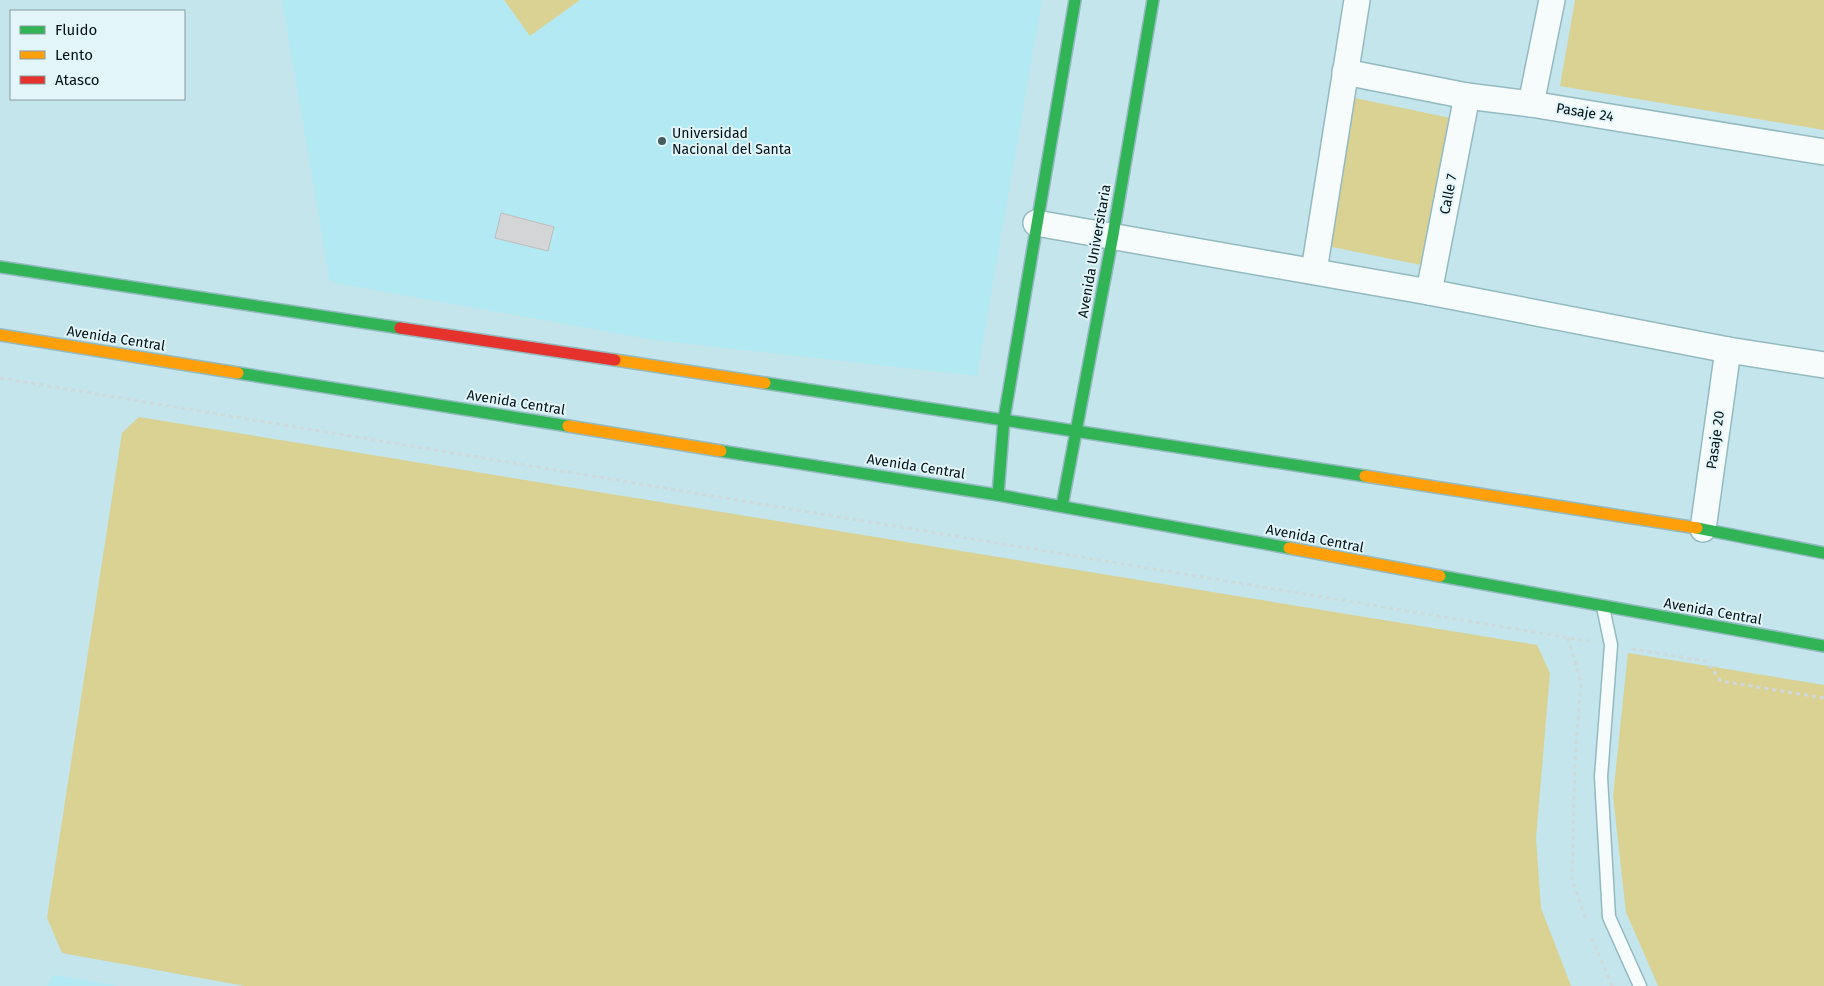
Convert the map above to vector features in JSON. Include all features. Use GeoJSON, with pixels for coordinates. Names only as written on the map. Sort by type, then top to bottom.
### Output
{"type":"FeatureCollection","features":[{"type":"Feature","properties":{"kind":"main road"},"geometry":{"type":"LineString","coordinates":[[998,495],[1004,419],[1074,0]]}},
{"type":"Feature","properties":{"kind":"main road","name":"Avenida Universitaria"},"geometry":{"type":"LineString","coordinates":[[1062,506],[1113,235],[1153,0]]}},
{"type":"Feature","properties":{"kind":"main road"},"geometry":{"type":"LineString","coordinates":[[0,267],[1075,430],[1703,529],[1824,553]]}},
{"type":"Feature","properties":{"kind":"main road","name":"Avenida Central"},"geometry":{"type":"LineString","coordinates":[[0,335],[998,495],[1824,646]]}},
{"type":"Feature","properties":{"kind":"street"},"geometry":{"type":"LineString","coordinates":[[1314,271],[1356,0]]}},
{"type":"Feature","properties":{"kind":"street"},"geometry":{"type":"LineString","coordinates":[[1531,104],[1552,0]]}},
{"type":"Feature","properties":{"kind":"street","name":"Pasaje 24"},"geometry":{"type":"LineString","coordinates":[[1345,72],[1467,96],[1531,104],[1824,152]]}},
{"type":"Feature","properties":{"kind":"street","name":"Calle 7"},"geometry":{"type":"LineString","coordinates":[[1429,292],[1467,96]]}},
{"type":"Feature","properties":{"kind":"street"},"geometry":{"type":"LineString","coordinates":[[1036,223],[1429,292],[1728,350],[1824,365]]}},
{"type":"Feature","properties":{"kind":"street","name":"Pasaje 20"},"geometry":{"type":"LineString","coordinates":[[1703,529],[1728,350]]}},
{"type":"Feature","properties":{"kind":"lane"},"geometry":{"type":"LineString","coordinates":[[1603,607],[1612,645],[1601,777],[1609,917],[1640,986]]}},
{"type":"Feature","properties":{"kind":"path"},"geometry":{"type":"LineString","coordinates":[[0,378],[1706,661],[1721,681],[1824,698]]}},
{"type":"Feature","properties":{"kind":"shaded area","name":"Universidad Nacional del Santa"},"geometry":{"type":"Polygon","coordinates":[[[282,0],[1042,0],[977,376],[654,340],[330,282],[282,0]]]}},
{"type":"Feature","properties":{"kind":"shaded area"},"geometry":{"type":"Polygon","coordinates":[[[504,0],[580,0],[530,36],[504,0]]]}},
{"type":"Feature","properties":{"kind":"shaded area"},"geometry":{"type":"Polygon","coordinates":[[[1575,0],[1824,0],[1824,130],[1560,86],[1575,0]]]}},
{"type":"Feature","properties":{"kind":"shaded area"},"geometry":{"type":"Polygon","coordinates":[[[1355,98],[1455,119],[1426,266],[1327,246],[1355,98]]]}},
{"type":"Feature","properties":{"kind":"shaded area"},"geometry":{"type":"Polygon","coordinates":[[[139,417],[1537,645],[1550,673],[1536,838],[1541,908],[1571,986],[245,986],[62,953],[47,918],[122,433],[139,417]]]}},
{"type":"Feature","properties":{"kind":"shaded area"},"geometry":{"type":"Polygon","coordinates":[[[1628,653],[1824,685],[1824,986],[1658,986],[1626,912],[1613,796],[1628,653]]]}},
{"type":"Feature","properties":{"kind":"shaded area"},"geometry":{"type":"Polygon","coordinates":[[[54,975],[119,986],[47,986],[54,975]]]}},
{"type":"Feature","properties":{"kind":"building"},"geometry":{"type":"Polygon","coordinates":[[[501,213],[554,227],[548,251],[495,238],[501,213]]]}},
{"type":"Feature","properties":{"kind":"traffic: fast"},"geometry":{"type":"LineString","coordinates":[[998,495],[1004,419],[1075,0]]}},
{"type":"Feature","properties":{"kind":"traffic: fast"},"geometry":{"type":"LineString","coordinates":[[1062,506],[1113,235],[1153,0]]}},
{"type":"Feature","properties":{"kind":"traffic: fast"},"geometry":{"type":"LineString","coordinates":[[0,267],[400,328]]}},
{"type":"Feature","properties":{"kind":"traffic: fast"},"geometry":{"type":"LineString","coordinates":[[238,373],[568,426]]}},
{"type":"Feature","properties":{"kind":"traffic: fast"},"geometry":{"type":"LineString","coordinates":[[765,383],[1365,476]]}},
{"type":"Feature","properties":{"kind":"traffic: fast"},"geometry":{"type":"LineString","coordinates":[[721,451],[998,495],[1289,548]]}},
{"type":"Feature","properties":{"kind":"traffic: fast"},"geometry":{"type":"LineString","coordinates":[[1697,528],[1824,553]]}},
{"type":"Feature","properties":{"kind":"traffic: fast"},"geometry":{"type":"LineString","coordinates":[[1440,576],[1824,646]]}},
{"type":"Feature","properties":{"kind":"traffic: slow"},"geometry":{"type":"LineString","coordinates":[[0,335],[238,373]]}},
{"type":"Feature","properties":{"kind":"traffic: slow"},"geometry":{"type":"LineString","coordinates":[[615,360],[765,383]]}},
{"type":"Feature","properties":{"kind":"traffic: slow"},"geometry":{"type":"LineString","coordinates":[[568,426],[721,451]]}},
{"type":"Feature","properties":{"kind":"traffic: slow"},"geometry":{"type":"LineString","coordinates":[[1365,476],[1697,528]]}},
{"type":"Feature","properties":{"kind":"traffic: slow"},"geometry":{"type":"LineString","coordinates":[[1289,548],[1440,576]]}},
{"type":"Feature","properties":{"kind":"traffic: jam"},"geometry":{"type":"LineString","coordinates":[[400,328],[615,360]]}},
{"type":"Feature","properties":{"kind":"place","name":"Universidad Nacional del Santa"},"geometry":{"type":"Point","coordinates":[662,141]}}]}
